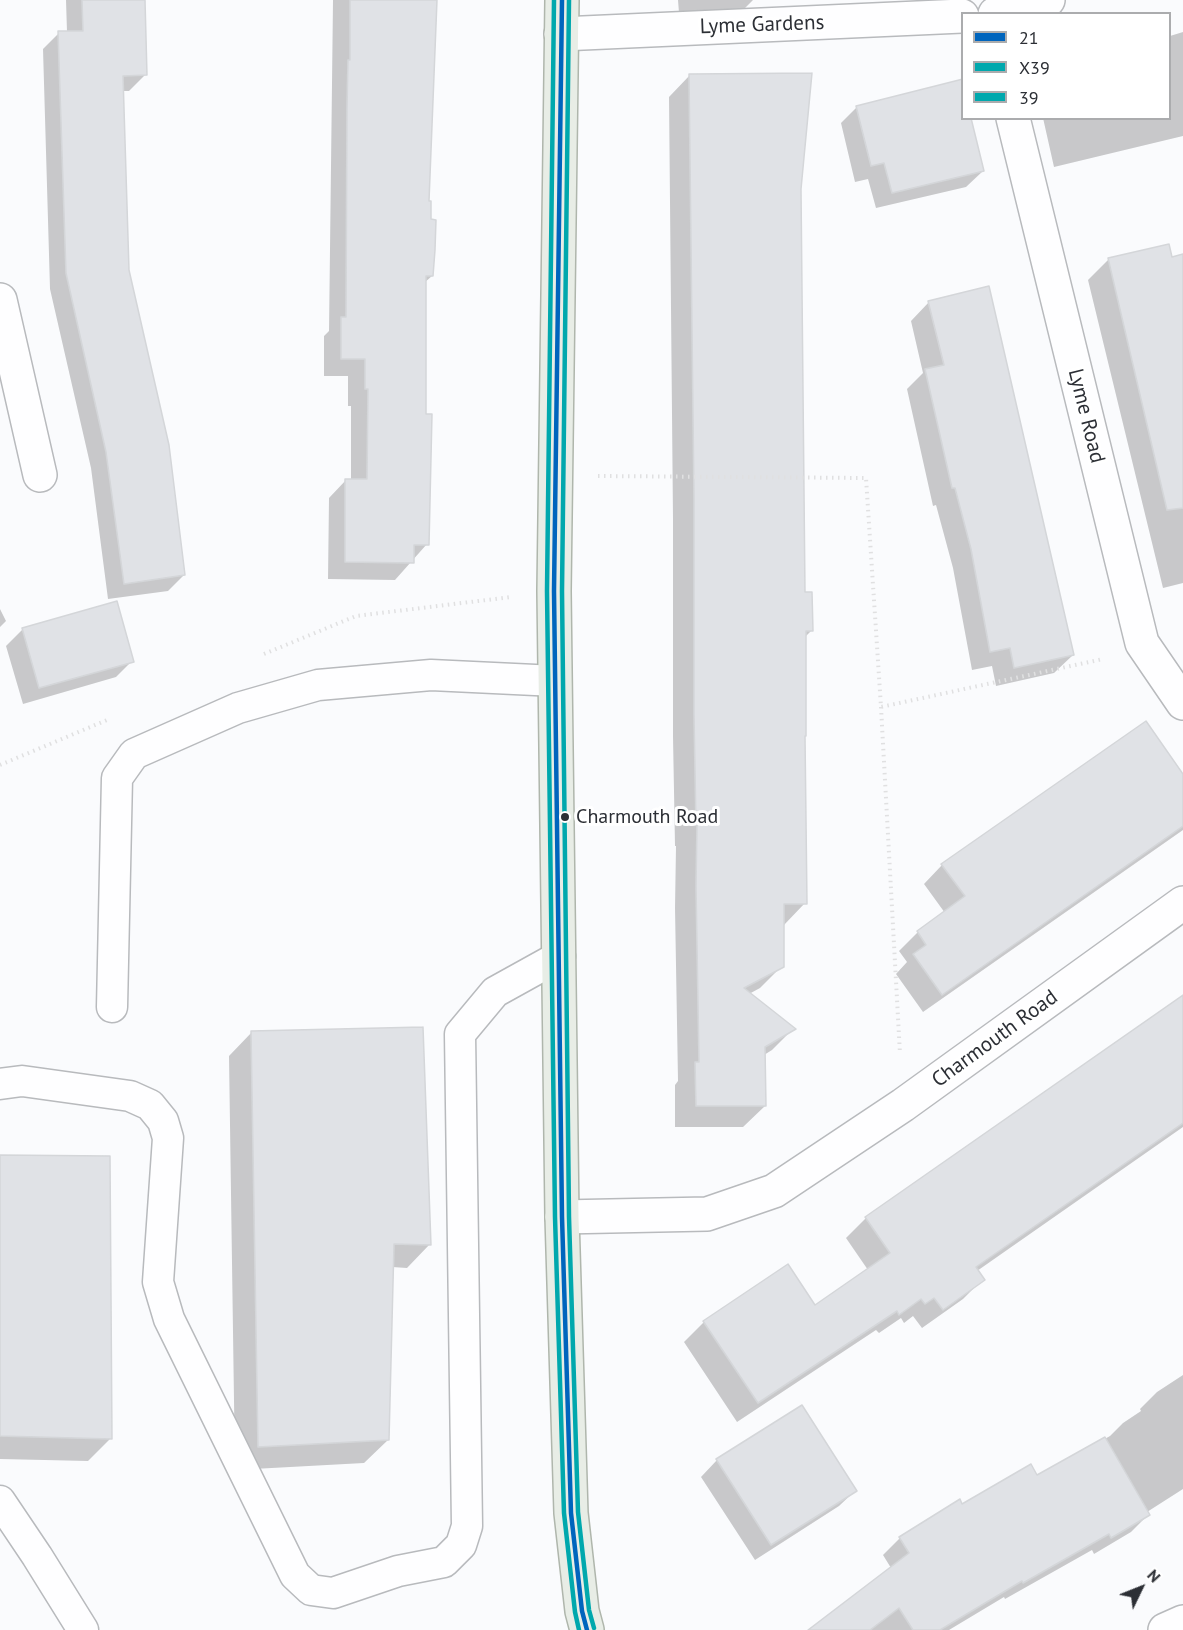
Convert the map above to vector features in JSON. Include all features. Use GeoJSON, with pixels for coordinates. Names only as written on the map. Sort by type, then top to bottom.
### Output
{"type":"FeatureCollection","features":[{"type":"Feature","properties":{"kind":"main road"},"geometry":{"type":"LineString","coordinates":[[562,0],[554,591],[562,1217],[571,1514],[586,1630]]}},
{"type":"Feature","properties":{"kind":"street"},"geometry":{"type":"LineString","coordinates":[[1003,12],[1048,0]]}},
{"type":"Feature","properties":{"kind":"street","name":"Lyme Gardens"},"geometry":{"type":"LineString","coordinates":[[561,34],[961,16]]}},
{"type":"Feature","properties":{"kind":"street","name":"Lyme Road"},"geometry":{"type":"LineString","coordinates":[[1013,120],[1142,643],[1183,703]]}},
{"type":"Feature","properties":{"kind":"street"},"geometry":{"type":"LineString","coordinates":[[0,300],[40,475]]}},
{"type":"Feature","properties":{"kind":"street","name":"Charmouth Road"},"geometry":{"type":"LineString","coordinates":[[562,1217],[707,1214],[774,1191],[903,1105],[1183,903]]}},
{"type":"Feature","properties":{"kind":"street"},"geometry":{"type":"LineString","coordinates":[[1165,1630],[1183,1622]]}},
{"type":"Feature","properties":{"kind":"lane"},"geometry":{"type":"LineString","coordinates":[[112,1006],[117,778],[134,754],[238,708],[318,685],[431,675],[556,681]]}},
{"type":"Feature","properties":{"kind":"lane"},"geometry":{"type":"LineString","coordinates":[[0,1084],[22,1081],[130,1096],[150,1105],[163,1121],[168,1138],[158,1282],[169,1319],[295,1575],[311,1590],[333,1593],[398,1571],[444,1562],[461,1545],[467,1526],[460,1034],[495,992],[560,956]]}},
{"type":"Feature","properties":{"kind":"lane"},"geometry":{"type":"LineString","coordinates":[[0,1501],[83,1630]]}},
{"type":"Feature","properties":{"kind":"path"},"geometry":{"type":"LineString","coordinates":[[556,476],[866,478],[903,1105]]}},
{"type":"Feature","properties":{"kind":"path"},"geometry":{"type":"LineString","coordinates":[[459,603],[509,597]]}},
{"type":"Feature","properties":{"kind":"path"},"geometry":{"type":"LineString","coordinates":[[881,707],[1146,650]]}},
{"type":"Feature","properties":{"kind":"building"},"geometry":{"type":"Polygon","coordinates":[[[82,0],[145,0],[147,75],[123,76],[129,270],[169,445],[185,575],[124,584],[106,452],[66,273],[58,31],[83,31],[82,0]]]}},
{"type":"Feature","properties":{"kind":"building"},"geometry":{"type":"Polygon","coordinates":[[[350,0],[437,0],[429,201],[431,201],[431,219],[436,220],[435,250],[433,276],[426,276],[426,414],[432,414],[429,545],[414,545],[414,563],[345,562],[345,479],[367,479],[368,389],[365,389],[365,359],[341,359],[341,317],[346,317],[350,0]]]}},
{"type":"Feature","properties":{"kind":"building"},"geometry":{"type":"Polygon","coordinates":[[[812,73],[801,189],[805,592],[812,592],[813,631],[806,631],[807,904],[784,904],[784,967],[744,988],[796,1029],[765,1047],[766,1106],[696,1106],[695,1062],[699,1062],[689,74],[812,73]]]}},
{"type":"Feature","properties":{"kind":"building"},"geometry":{"type":"Polygon","coordinates":[[[961,80],[961,120],[971,120],[984,171],[892,193],[884,163],[871,166],[856,106],[961,80]]]}},
{"type":"Feature","properties":{"kind":"building"},"geometry":{"type":"Polygon","coordinates":[[[1169,244],[1172,257],[1183,254],[1183,508],[1167,510],[1108,258],[1169,244]]]}},
{"type":"Feature","properties":{"kind":"building"},"geometry":{"type":"Polygon","coordinates":[[[989,286],[1074,655],[1014,668],[1010,648],[990,652],[971,549],[955,488],[952,488],[925,369],[944,365],[928,301],[989,286]]]}},
{"type":"Feature","properties":{"kind":"building"},"geometry":{"type":"Polygon","coordinates":[[[117,601],[134,662],[39,688],[22,628],[117,601]]]}},
{"type":"Feature","properties":{"kind":"building"},"geometry":{"type":"Polygon","coordinates":[[[1146,721],[1183,774],[1183,826],[942,995],[913,954],[926,945],[917,931],[965,896],[941,864],[1146,721]]]}},
{"type":"Feature","properties":{"kind":"building"},"geometry":{"type":"Polygon","coordinates":[[[1183,995],[1183,1123],[976,1267],[985,1280],[943,1310],[934,1298],[925,1304],[921,1299],[899,1315],[897,1311],[758,1403],[703,1321],[788,1264],[815,1305],[890,1253],[865,1217],[1183,995]]]}},
{"type":"Feature","properties":{"kind":"building"},"geometry":{"type":"Polygon","coordinates":[[[423,1027],[431,1245],[394,1244],[389,1440],[258,1447],[251,1031],[423,1027]]]}},
{"type":"Feature","properties":{"kind":"building"},"geometry":{"type":"Polygon","coordinates":[[[0,1155],[110,1156],[112,1439],[0,1436],[0,1155]]]}},
{"type":"Feature","properties":{"kind":"building"},"geometry":{"type":"Polygon","coordinates":[[[802,1405],[857,1491],[771,1545],[716,1459],[802,1405]]]}},
{"type":"Feature","properties":{"kind":"building"},"geometry":{"type":"Polygon","coordinates":[[[1105,1437],[1150,1515],[1111,1538],[1109,1534],[1023,1583],[1022,1581],[940,1630],[913,1630],[899,1608],[870,1630],[808,1630],[909,1553],[899,1537],[960,1499],[962,1504],[1031,1464],[1037,1475],[1105,1437]]]}},
{"type":"Feature","properties":{"kind":"transit line","name":"X39"},"geometry":{"type":"LineString","coordinates":[[554,0],[547,591],[555,1217],[564,1513],[579,1630]]}},
{"type":"Feature","properties":{"kind":"transit line","name":"21"},"geometry":{"type":"LineString","coordinates":[[562,0],[554,591],[562,1217],[571,1513],[582,1611],[587,1630]]}},
{"type":"Feature","properties":{"kind":"transit line","name":"39"},"geometry":{"type":"LineString","coordinates":[[569,0],[562,591],[569,1217],[578,1512],[589,1610],[594,1628]]}},
{"type":"Feature","properties":{"kind":"place","name":"Charmouth Road"},"geometry":{"type":"Point","coordinates":[565,817]}}]}
